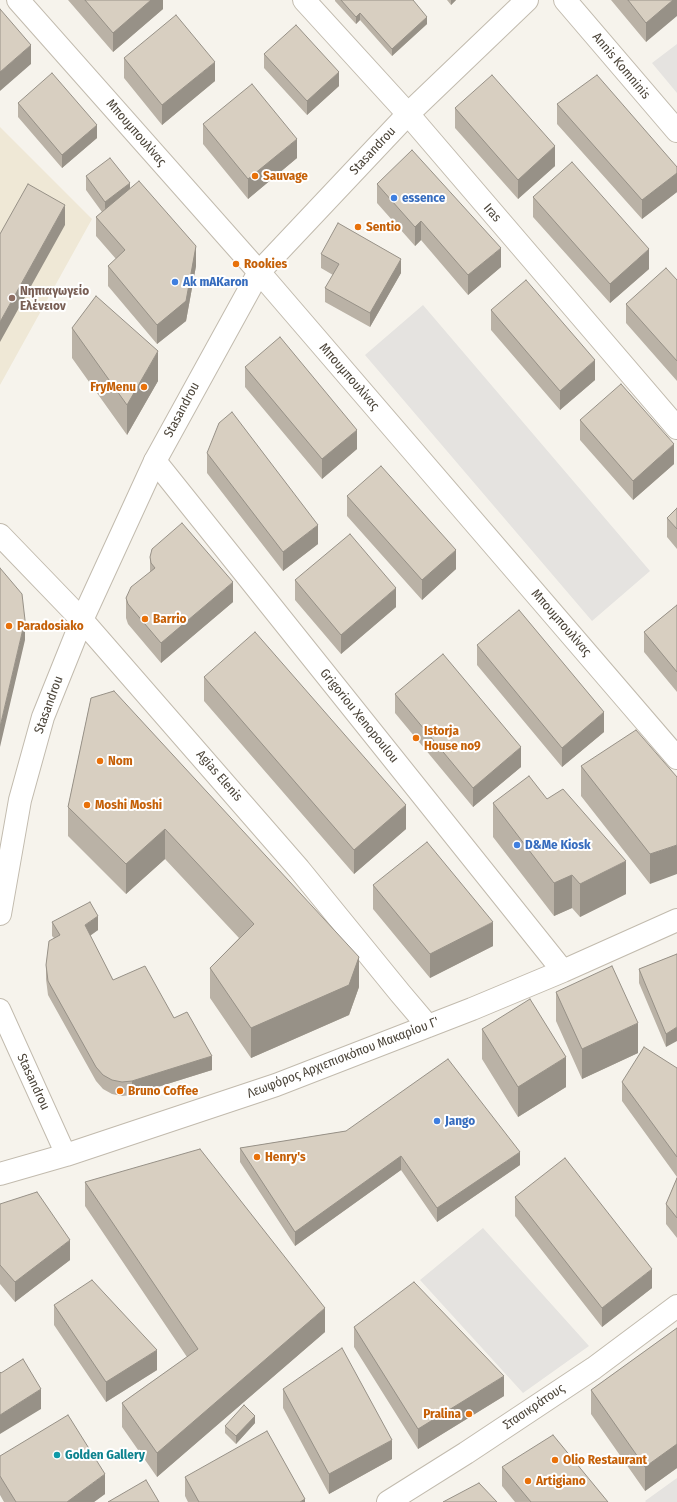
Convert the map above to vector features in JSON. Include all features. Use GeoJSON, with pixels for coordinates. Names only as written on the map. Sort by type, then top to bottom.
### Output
{"type":"FeatureCollection","features":[{"type":"Feature","properties":{"kind":"street","name":"Μπουμπουλίνας"},"geometry":{"type":"LineString","coordinates":[[18,0],[259,272],[677,758]]}},
{"type":"Feature","properties":{"kind":"street","name":"Iras"},"geometry":{"type":"LineString","coordinates":[[304,0],[408,114],[677,428]]}},
{"type":"Feature","properties":{"kind":"street","name":"Stasandrou"},"geometry":{"type":"LineString","coordinates":[[0,914],[22,793],[43,717],[82,620],[155,461],[259,272],[408,114],[527,0]]}},
{"type":"Feature","properties":{"kind":"street","name":"Annis Komninis"},"geometry":{"type":"LineString","coordinates":[[565,0],[677,131]]}},
{"type":"Feature","properties":{"kind":"street","name":"Grigoriou Xenopoulou"},"geometry":{"type":"LineString","coordinates":[[155,461],[563,971]]}},
{"type":"Feature","properties":{"kind":"street","name":"Agias Elenis"},"geometry":{"type":"LineString","coordinates":[[0,535],[82,620],[294,863],[428,1026]]}},
{"type":"Feature","properties":{"kind":"street","name":"Λεωφόρος Αρχιεπισκόπου Μακαρίου Γ'"},"geometry":{"type":"LineString","coordinates":[[0,1174],[66,1155],[276,1086],[563,971],[677,920]]}},
{"type":"Feature","properties":{"kind":"street","name":"Stasandrou"},"geometry":{"type":"LineString","coordinates":[[0,1009],[66,1155]]}},
{"type":"Feature","properties":{"kind":"street","name":"Στασικράτους"},"geometry":{"type":"LineString","coordinates":[[388,1502],[466,1453],[594,1368],[677,1306]]}},
{"type":"Feature","properties":{"kind":"shaded area"},"geometry":{"type":"Polygon","coordinates":[[[677,44],[677,93],[652,63],[677,44]]]}},
{"type":"Feature","properties":{"kind":"shaded area"},"geometry":{"type":"Polygon","coordinates":[[[0,127],[92,219],[0,385],[0,127]]]}},
{"type":"Feature","properties":{"kind":"shaded area"},"geometry":{"type":"Polygon","coordinates":[[[423,305],[650,571],[592,621],[365,355],[423,305]]]}},
{"type":"Feature","properties":{"kind":"shaded area"},"geometry":{"type":"Polygon","coordinates":[[[483,1228],[589,1346],[523,1393],[420,1280],[483,1228]]]}},
{"type":"Feature","properties":{"kind":"shaded area"},"geometry":{"type":"Polygon","coordinates":[[[677,1478],[677,1502],[645,1501],[677,1478]]]}},
{"type":"Feature","properties":{"kind":"building"},"geometry":{"type":"Polygon","coordinates":[[[85,0],[151,0],[113,33],[85,0]]]}},
{"type":"Feature","properties":{"kind":"building"},"geometry":{"type":"Polygon","coordinates":[[[341,0],[413,0],[427,17],[392,49],[360,13],[356,17],[341,0]]]}},
{"type":"Feature","properties":{"kind":"building"},"geometry":{"type":"Polygon","coordinates":[[[628,0],[673,0],[646,23],[628,0]]]}},
{"type":"Feature","properties":{"kind":"building"},"geometry":{"type":"Polygon","coordinates":[[[0,9],[31,45],[0,72],[0,9]]]}},
{"type":"Feature","properties":{"kind":"building"},"geometry":{"type":"Polygon","coordinates":[[[176,15],[215,62],[162,105],[124,58],[176,15]]]}},
{"type":"Feature","properties":{"kind":"building"},"geometry":{"type":"Polygon","coordinates":[[[296,25],[339,72],[307,101],[264,54],[296,25]]]}},
{"type":"Feature","properties":{"kind":"building"},"geometry":{"type":"Polygon","coordinates":[[[52,73],[97,125],[62,155],[18,103],[52,73]]]}},
{"type":"Feature","properties":{"kind":"building"},"geometry":{"type":"Polygon","coordinates":[[[492,75],[555,146],[518,180],[455,108],[492,75]]]}},
{"type":"Feature","properties":{"kind":"building"},"geometry":{"type":"Polygon","coordinates":[[[597,75],[677,167],[677,173],[642,200],[557,104],[597,75]]]}},
{"type":"Feature","properties":{"kind":"building"},"geometry":{"type":"Polygon","coordinates":[[[252,84],[297,139],[248,179],[203,124],[252,84]]]}},
{"type":"Feature","properties":{"kind":"building"},"geometry":{"type":"Polygon","coordinates":[[[412,150],[501,248],[468,275],[421,221],[415,227],[377,184],[412,150]]]}},
{"type":"Feature","properties":{"kind":"building"},"geometry":{"type":"Polygon","coordinates":[[[110,158],[130,183],[105,202],[86,176],[110,158]]]}},
{"type":"Feature","properties":{"kind":"building"},"geometry":{"type":"Polygon","coordinates":[[[572,162],[649,249],[610,284],[533,197],[572,162]]]}},
{"type":"Feature","properties":{"kind":"building"},"geometry":{"type":"Polygon","coordinates":[[[139,181],[196,246],[186,301],[157,325],[108,266],[125,250],[96,217],[139,181]]]}},
{"type":"Feature","properties":{"kind":"building","name":"Νηπιαγωγείο Ελένειον"},"geometry":{"type":"Polygon","coordinates":[[[28,184],[65,205],[0,322],[0,234],[28,184]]]}},
{"type":"Feature","properties":{"kind":"building"},"geometry":{"type":"Polygon","coordinates":[[[338,223],[401,259],[370,313],[325,288],[339,264],[321,254],[338,223]]]}},
{"type":"Feature","properties":{"kind":"building"},"geometry":{"type":"Polygon","coordinates":[[[666,268],[677,280],[677,361],[626,304],[666,268]]]}},
{"type":"Feature","properties":{"kind":"building"},"geometry":{"type":"Polygon","coordinates":[[[526,280],[595,360],[560,391],[491,310],[526,280]]]}},
{"type":"Feature","properties":{"kind":"building"},"geometry":{"type":"Polygon","coordinates":[[[96,296],[158,351],[127,405],[72,328],[96,296]]]}},
{"type":"Feature","properties":{"kind":"building"},"geometry":{"type":"Polygon","coordinates":[[[280,337],[357,430],[322,459],[245,367],[280,337]]]}},
{"type":"Feature","properties":{"kind":"building"},"geometry":{"type":"Polygon","coordinates":[[[621,384],[674,444],[633,481],[580,420],[621,384]]]}},
{"type":"Feature","properties":{"kind":"building"},"geometry":{"type":"Polygon","coordinates":[[[232,412],[318,525],[283,552],[207,453],[219,423],[232,412]]]}},
{"type":"Feature","properties":{"kind":"building"},"geometry":{"type":"Polygon","coordinates":[[[381,466],[456,550],[422,580],[347,496],[381,466]]]}},
{"type":"Feature","properties":{"kind":"building"},"geometry":{"type":"Polygon","coordinates":[[[677,508],[677,529],[667,518],[677,508]]]}},
{"type":"Feature","properties":{"kind":"building"},"geometry":{"type":"Polygon","coordinates":[[[182,523],[233,582],[161,643],[128,604],[126,598],[131,587],[155,568],[151,563],[150,557],[152,549],[182,523]]]}},
{"type":"Feature","properties":{"kind":"building"},"geometry":{"type":"Polygon","coordinates":[[[350,534],[396,588],[341,635],[295,580],[350,534]]]}},
{"type":"Feature","properties":{"kind":"building"},"geometry":{"type":"Polygon","coordinates":[[[0,568],[22,594],[25,620],[0,727],[0,568]]]}},
{"type":"Feature","properties":{"kind":"building"},"geometry":{"type":"Polygon","coordinates":[[[677,605],[677,672],[644,632],[677,605]]]}},
{"type":"Feature","properties":{"kind":"building"},"geometry":{"type":"Polygon","coordinates":[[[519,610],[604,712],[562,748],[477,645],[519,610]]]}},
{"type":"Feature","properties":{"kind":"building"},"geometry":{"type":"Polygon","coordinates":[[[255,632],[406,805],[354,850],[204,677],[255,632]]]}},
{"type":"Feature","properties":{"kind":"building"},"geometry":{"type":"Polygon","coordinates":[[[443,654],[521,747],[473,788],[395,694],[443,654]]]}},
{"type":"Feature","properties":{"kind":"building"},"geometry":{"type":"Polygon","coordinates":[[[114,691],[359,957],[349,985],[251,1028],[210,968],[254,924],[165,829],[126,864],[68,807],[91,698],[114,691]]]}},
{"type":"Feature","properties":{"kind":"building"},"geometry":{"type":"Polygon","coordinates":[[[636,730],[677,777],[677,845],[650,854],[581,766],[636,730]]]}},
{"type":"Feature","properties":{"kind":"building"},"geometry":{"type":"Polygon","coordinates":[[[529,776],[547,799],[563,789],[626,861],[580,884],[572,875],[554,883],[493,803],[529,776]]]}},
{"type":"Feature","properties":{"kind":"building"},"geometry":{"type":"Polygon","coordinates":[[[427,842],[493,922],[430,954],[373,885],[427,842]]]}},
{"type":"Feature","properties":{"kind":"building"},"geometry":{"type":"Polygon","coordinates":[[[90,902],[98,916],[85,925],[113,980],[145,966],[174,1018],[187,1012],[212,1056],[132,1081],[122,1082],[112,1080],[103,1075],[96,1067],[48,981],[46,965],[49,941],[60,935],[52,922],[90,902]]]}},
{"type":"Feature","properties":{"kind":"building"},"geometry":{"type":"Polygon","coordinates":[[[677,954],[677,1027],[666,1034],[639,969],[677,954]]]}},
{"type":"Feature","properties":{"kind":"building"},"geometry":{"type":"Polygon","coordinates":[[[612,966],[638,1023],[582,1049],[556,992],[612,966]]]}},
{"type":"Feature","properties":{"kind":"building"},"geometry":{"type":"Polygon","coordinates":[[[530,999],[566,1057],[518,1087],[482,1029],[530,999]]]}},
{"type":"Feature","properties":{"kind":"building"},"geometry":{"type":"Polygon","coordinates":[[[644,1047],[677,1068],[677,1157],[622,1082],[644,1047]]]}},
{"type":"Feature","properties":{"kind":"building"},"geometry":{"type":"Polygon","coordinates":[[[448,1059],[520,1152],[437,1208],[401,1156],[295,1232],[240,1148],[346,1131],[448,1059]]]}},
{"type":"Feature","properties":{"kind":"building"},"geometry":{"type":"Polygon","coordinates":[[[200,1149],[325,1308],[157,1453],[122,1403],[198,1349],[85,1182],[200,1149]]]}},
{"type":"Feature","properties":{"kind":"building"},"geometry":{"type":"Polygon","coordinates":[[[565,1158],[652,1269],[602,1308],[515,1197],[565,1158]]]}},
{"type":"Feature","properties":{"kind":"building"},"geometry":{"type":"Polygon","coordinates":[[[677,1178],[677,1218],[666,1204],[677,1178]]]}},
{"type":"Feature","properties":{"kind":"building"},"geometry":{"type":"Polygon","coordinates":[[[37,1192],[70,1240],[15,1282],[0,1265],[0,1204],[37,1192]]]}},
{"type":"Feature","properties":{"kind":"building"},"geometry":{"type":"Polygon","coordinates":[[[92,1280],[157,1350],[106,1382],[54,1305],[92,1280]]]}},
{"type":"Feature","properties":{"kind":"building"},"geometry":{"type":"Polygon","coordinates":[[[414,1282],[504,1376],[418,1429],[354,1327],[414,1282]]]}},
{"type":"Feature","properties":{"kind":"building"},"geometry":{"type":"Polygon","coordinates":[[[677,1328],[677,1444],[645,1467],[591,1390],[677,1328]]]}},
{"type":"Feature","properties":{"kind":"building"},"geometry":{"type":"Polygon","coordinates":[[[342,1348],[392,1440],[329,1474],[283,1389],[342,1348]]]}},
{"type":"Feature","properties":{"kind":"building"},"geometry":{"type":"Polygon","coordinates":[[[23,1359],[41,1389],[0,1415],[0,1372],[1,1373],[23,1359]]]}},
{"type":"Feature","properties":{"kind":"building"},"geometry":{"type":"Polygon","coordinates":[[[244,1405],[255,1416],[236,1436],[225,1426],[244,1405]]]}},
{"type":"Feature","properties":{"kind":"building","name":"Golden Gallery"},"geometry":{"type":"Polygon","coordinates":[[[68,1415],[105,1474],[67,1502],[16,1502],[0,1476],[0,1456],[68,1415]]]}},
{"type":"Feature","properties":{"kind":"building"},"geometry":{"type":"Polygon","coordinates":[[[267,1431],[305,1499],[300,1502],[199,1502],[185,1477],[267,1431]]]}},
{"type":"Feature","properties":{"kind":"building"},"geometry":{"type":"Polygon","coordinates":[[[553,1435],[608,1502],[531,1502],[502,1467],[553,1435]]]}},
{"type":"Feature","properties":{"kind":"building"},"geometry":{"type":"Polygon","coordinates":[[[146,1480],[159,1502],[108,1502],[146,1480]]]}},
{"type":"Feature","properties":{"kind":"building"},"geometry":{"type":"Polygon","coordinates":[[[479,1483],[497,1502],[443,1502],[479,1483]]]}},
{"type":"Feature","properties":{"kind":"place","name":"Sauvage"},"geometry":{"type":"Point","coordinates":[255,176]}},
{"type":"Feature","properties":{"kind":"place","name":"essence"},"geometry":{"type":"Point","coordinates":[394,198]}},
{"type":"Feature","properties":{"kind":"place","name":"Sentio"},"geometry":{"type":"Point","coordinates":[358,227]}},
{"type":"Feature","properties":{"kind":"place","name":"Rookies"},"geometry":{"type":"Point","coordinates":[236,264]}},
{"type":"Feature","properties":{"kind":"place","name":"Ak mAKaron"},"geometry":{"type":"Point","coordinates":[175,282]}},
{"type":"Feature","properties":{"kind":"place","name":"Νηπιαγωγείο Ελένειον"},"geometry":{"type":"Point","coordinates":[12,298]}},
{"type":"Feature","properties":{"kind":"place","name":"FryMenu"},"geometry":{"type":"Point","coordinates":[144,387]}},
{"type":"Feature","properties":{"kind":"place","name":"Barrio"},"geometry":{"type":"Point","coordinates":[145,619]}},
{"type":"Feature","properties":{"kind":"place","name":"Paradosiako"},"geometry":{"type":"Point","coordinates":[9,626]}},
{"type":"Feature","properties":{"kind":"place","name":"Istorja House no9"},"geometry":{"type":"Point","coordinates":[416,738]}},
{"type":"Feature","properties":{"kind":"place","name":"Nom"},"geometry":{"type":"Point","coordinates":[100,761]}},
{"type":"Feature","properties":{"kind":"place","name":"Moshi Moshi"},"geometry":{"type":"Point","coordinates":[87,805]}},
{"type":"Feature","properties":{"kind":"place","name":"D&Me Kiosk"},"geometry":{"type":"Point","coordinates":[517,845]}},
{"type":"Feature","properties":{"kind":"place","name":"Bruno Coffee"},"geometry":{"type":"Point","coordinates":[120,1091]}},
{"type":"Feature","properties":{"kind":"place","name":"Jango"},"geometry":{"type":"Point","coordinates":[437,1121]}},
{"type":"Feature","properties":{"kind":"place","name":"Henry's"},"geometry":{"type":"Point","coordinates":[257,1157]}},
{"type":"Feature","properties":{"kind":"place","name":"Pralina"},"geometry":{"type":"Point","coordinates":[469,1414]}},
{"type":"Feature","properties":{"kind":"place","name":"Golden Gallery"},"geometry":{"type":"Point","coordinates":[57,1455]}},
{"type":"Feature","properties":{"kind":"place","name":"Olio Restaurant"},"geometry":{"type":"Point","coordinates":[555,1460]}},
{"type":"Feature","properties":{"kind":"place","name":"Artigiano"},"geometry":{"type":"Point","coordinates":[528,1481]}}]}
